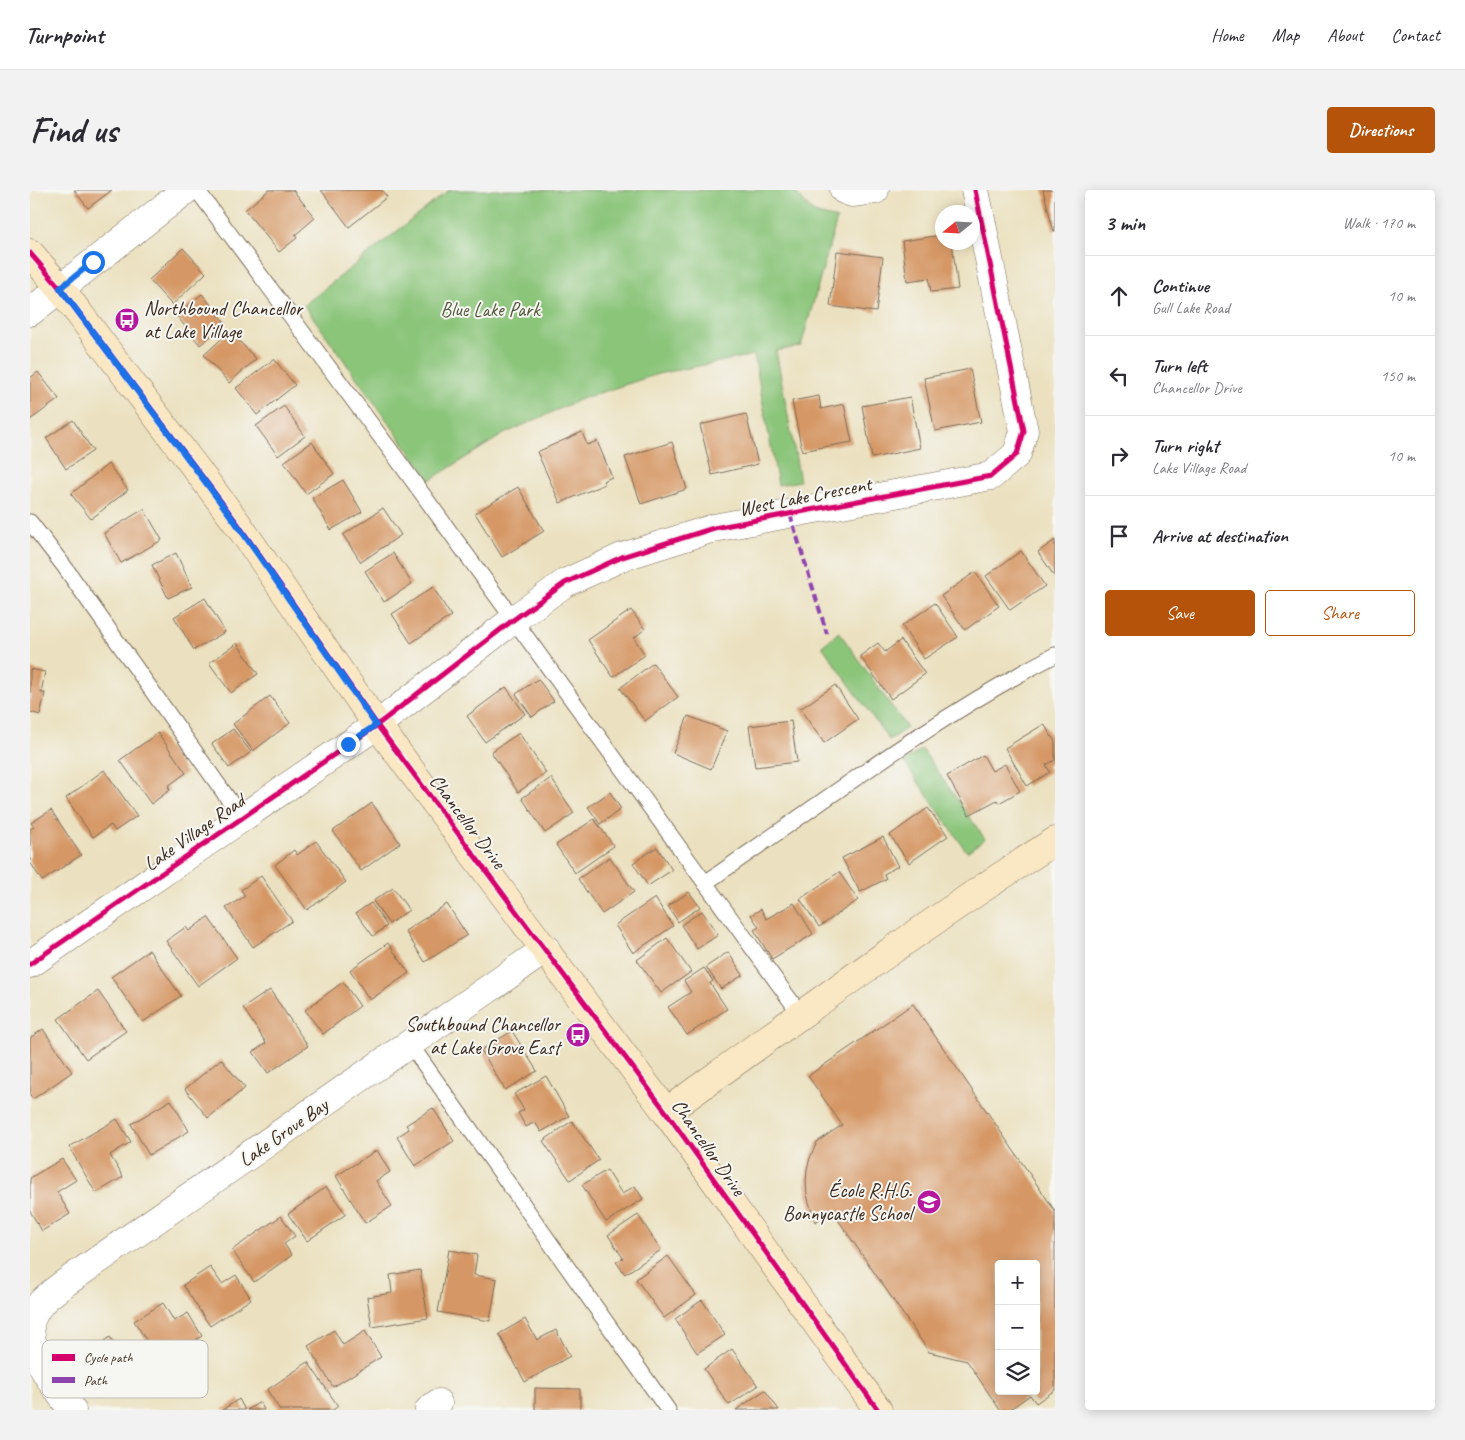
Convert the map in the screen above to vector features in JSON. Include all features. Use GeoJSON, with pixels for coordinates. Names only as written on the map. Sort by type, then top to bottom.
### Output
{"type":"FeatureCollection","features":[{"type":"Feature","properties":{"kind":"street"},"geometry":{"type":"LineString","coordinates":[[30,312],[186,190]]}},
{"type":"Feature","properties":{"kind":"street"},"geometry":{"type":"LineString","coordinates":[[844,190],[852,193],[875,190]]}},
{"type":"Feature","properties":{"kind":"street","name":"West Lake Crescent"},"geometry":{"type":"LineString","coordinates":[[376,725],[565,583],[622,557],[714,528],[991,476],[1017,454],[1024,431],[976,190]]}},
{"type":"Feature","properties":{"kind":"street","name":"Chancellor Drive"},"geometry":{"type":"LineString","coordinates":[[30,253],[60,288],[236,523],[376,725],[546,949],[666,1112],[878,1410]]}},
{"type":"Feature","properties":{"kind":"street","name":"Lake Village Road"},"geometry":{"type":"LineString","coordinates":[[30,964],[376,725]]}},
{"type":"Feature","properties":{"kind":"street","name":"Chancellor Drive"},"geometry":{"type":"LineString","coordinates":[[666,1112],[996,878],[1055,841]]}},
{"type":"Feature","properties":{"kind":"street","name":"Lake Grove Bay"},"geometry":{"type":"LineString","coordinates":[[30,1323],[41,1301],[57,1289],[546,949]]}},
{"type":"Feature","properties":{"kind":"street"},"geometry":{"type":"LineString","coordinates":[[30,1330],[34,1348],[42,1365]]}},
{"type":"Feature","properties":{"kind":"street"},"geometry":{"type":"LineString","coordinates":[[64,1398],[72,1410]]}},
{"type":"Feature","properties":{"kind":"lane"},"geometry":{"type":"LineString","coordinates":[[197,190],[397,459],[801,1015]]}},
{"type":"Feature","properties":{"kind":"lane"},"geometry":{"type":"LineString","coordinates":[[30,522],[64,566],[241,818]]}},
{"type":"Feature","properties":{"kind":"lane"},"geometry":{"type":"LineString","coordinates":[[705,883],[945,718],[1022,672],[1055,655]]}},
{"type":"Feature","properties":{"kind":"lane"},"geometry":{"type":"LineString","coordinates":[[410,1044],[668,1410]]}},
{"type":"Feature","properties":{"kind":"green space","name":"Blue Lake Park"},"geometry":{"type":"Polygon","coordinates":[[[449,190],[793,190],[814,213],[837,219],[801,346],[776,351],[800,481],[778,485],[754,355],[658,374],[581,399],[504,434],[430,480],[304,305],[449,190]]]}},
{"type":"Feature","properties":{"kind":"green space"},"geometry":{"type":"Polygon","coordinates":[[[839,632],[907,728],[889,740],[822,646],[839,632]]]}},
{"type":"Feature","properties":{"kind":"green space"},"geometry":{"type":"Polygon","coordinates":[[[922,749],[985,839],[967,852],[904,762],[922,749]]]}},
{"type":"Feature","properties":{"kind":"building"},"geometry":{"type":"Polygon","coordinates":[[[74,190],[112,190],[88,208],[74,190]]]}},
{"type":"Feature","properties":{"kind":"building"},"geometry":{"type":"Polygon","coordinates":[[[269,190],[293,190],[315,218],[295,235],[297,238],[279,252],[245,210],[269,190]]]}},
{"type":"Feature","properties":{"kind":"building"},"geometry":{"type":"Polygon","coordinates":[[[321,190],[382,190],[387,197],[349,227],[321,190]]]}},
{"type":"Feature","properties":{"kind":"building"},"geometry":{"type":"Polygon","coordinates":[[[1043,190],[1055,190],[1055,232],[1054,232],[1043,190]]]}},
{"type":"Feature","properties":{"kind":"building"},"geometry":{"type":"Polygon","coordinates":[[[935,236],[935,250],[953,250],[958,289],[931,292],[929,278],[907,281],[902,241],[935,236]]]}},
{"type":"Feature","properties":{"kind":"building"},"geometry":{"type":"Polygon","coordinates":[[[183,248],[206,273],[172,305],[149,280],[183,248]]]}},
{"type":"Feature","properties":{"kind":"building"},"geometry":{"type":"Polygon","coordinates":[[[837,251],[883,257],[876,312],[830,306],[837,251]]]}},
{"type":"Feature","properties":{"kind":"building"},"geometry":{"type":"Polygon","coordinates":[[[202,294],[226,324],[200,345],[176,315],[202,294]]]}},
{"type":"Feature","properties":{"kind":"building"},"geometry":{"type":"Polygon","coordinates":[[[230,331],[256,359],[229,383],[204,355],[230,331]]]}},
{"type":"Feature","properties":{"kind":"building"},"geometry":{"type":"Polygon","coordinates":[[[274,359],[295,385],[257,415],[236,388],[274,359]]]}},
{"type":"Feature","properties":{"kind":"building"},"geometry":{"type":"Polygon","coordinates":[[[970,369],[981,422],[935,431],[924,378],[970,369]]]}},
{"type":"Feature","properties":{"kind":"building"},"geometry":{"type":"Polygon","coordinates":[[[38,372],[59,399],[30,420],[30,378],[38,372]]]}},
{"type":"Feature","properties":{"kind":"building"},"geometry":{"type":"Polygon","coordinates":[[[819,396],[821,409],[844,404],[852,442],[802,451],[792,401],[819,396]]]}},
{"type":"Feature","properties":{"kind":"building"},"geometry":{"type":"Polygon","coordinates":[[[910,397],[920,448],[872,458],[862,406],[910,397]]]}},
{"type":"Feature","properties":{"kind":"building"},"geometry":{"type":"Polygon","coordinates":[[[284,406],[305,436],[278,456],[256,426],[284,406]]]}},
{"type":"Feature","properties":{"kind":"building"},"geometry":{"type":"Polygon","coordinates":[[[746,414],[758,464],[712,475],[700,425],[746,414]]]}},
{"type":"Feature","properties":{"kind":"building"},"geometry":{"type":"Polygon","coordinates":[[[73,420],[93,451],[66,469],[46,438],[73,420]]]}},
{"type":"Feature","properties":{"kind":"building"},"geometry":{"type":"Polygon","coordinates":[[[582,432],[587,445],[597,441],[612,477],[603,481],[605,484],[560,503],[537,452],[582,432]]]}},
{"type":"Feature","properties":{"kind":"building"},"geometry":{"type":"Polygon","coordinates":[[[312,442],[334,474],[306,494],[284,462],[312,442]]]}},
{"type":"Feature","properties":{"kind":"building"},"geometry":{"type":"Polygon","coordinates":[[[672,442],[687,489],[641,504],[625,457],[672,442]]]}},
{"type":"Feature","properties":{"kind":"building"},"geometry":{"type":"Polygon","coordinates":[[[108,464],[128,490],[91,519],[71,494],[108,464]]]}},
{"type":"Feature","properties":{"kind":"building"},"geometry":{"type":"Polygon","coordinates":[[[343,480],[362,512],[331,530],[312,498],[343,480]]]}},
{"type":"Feature","properties":{"kind":"building"},"geometry":{"type":"Polygon","coordinates":[[[518,487],[544,531],[502,557],[475,513],[518,487]]]}},
{"type":"Feature","properties":{"kind":"building"},"geometry":{"type":"Polygon","coordinates":[[[383,508],[401,535],[361,562],[343,535],[383,508]]]}},
{"type":"Feature","properties":{"kind":"building"},"geometry":{"type":"Polygon","coordinates":[[[144,509],[162,540],[121,563],[104,533],[144,509]]]}},
{"type":"Feature","properties":{"kind":"building"},"geometry":{"type":"Polygon","coordinates":[[[1055,540],[1055,577],[1038,552],[1055,540]]]}},
{"type":"Feature","properties":{"kind":"building"},"geometry":{"type":"Polygon","coordinates":[[[1021,551],[1045,586],[1010,610],[986,576],[1021,551]]]}},
{"type":"Feature","properties":{"kind":"building"},"geometry":{"type":"Polygon","coordinates":[[[176,553],[192,587],[168,598],[152,565],[176,553]]]}},
{"type":"Feature","properties":{"kind":"building"},"geometry":{"type":"Polygon","coordinates":[[[393,553],[412,584],[384,602],[365,571],[393,553]]]}},
{"type":"Feature","properties":{"kind":"building"},"geometry":{"type":"Polygon","coordinates":[[[975,572],[999,606],[965,630],[941,596],[975,572]]]}},
{"type":"Feature","properties":{"kind":"building"},"geometry":{"type":"Polygon","coordinates":[[[433,587],[451,616],[411,643],[392,614],[433,587]]]}},
{"type":"Feature","properties":{"kind":"building"},"geometry":{"type":"Polygon","coordinates":[[[205,598],[225,632],[194,650],[174,617],[205,598]]]}},
{"type":"Feature","properties":{"kind":"building"},"geometry":{"type":"Polygon","coordinates":[[[935,603],[958,637],[924,659],[902,626],[935,603]]]}},
{"type":"Feature","properties":{"kind":"building"},"geometry":{"type":"Polygon","coordinates":[[[631,610],[645,629],[634,638],[645,655],[613,677],[588,640],[631,610]]]}},
{"type":"Feature","properties":{"kind":"building"},"geometry":{"type":"Polygon","coordinates":[[[901,640],[925,674],[891,699],[860,656],[878,643],[885,652],[901,640]]]}},
{"type":"Feature","properties":{"kind":"building"},"geometry":{"type":"Polygon","coordinates":[[[237,643],[258,674],[231,693],[209,663],[237,643]]]}},
{"type":"Feature","properties":{"kind":"building"},"geometry":{"type":"Polygon","coordinates":[[[653,663],[678,697],[645,721],[620,688],[653,663]]]}},
{"type":"Feature","properties":{"kind":"building"},"geometry":{"type":"Polygon","coordinates":[[[30,669],[45,672],[41,693],[45,693],[40,715],[30,712],[30,669]]]}},
{"type":"Feature","properties":{"kind":"building"},"geometry":{"type":"Polygon","coordinates":[[[538,679],[554,701],[532,717],[516,694],[538,679]]]}},
{"type":"Feature","properties":{"kind":"building"},"geometry":{"type":"Polygon","coordinates":[[[835,685],[858,719],[824,743],[800,709],[835,685]]]}},
{"type":"Feature","properties":{"kind":"building"},"geometry":{"type":"Polygon","coordinates":[[[506,687],[525,714],[485,742],[467,716],[506,687]]]}},
{"type":"Feature","properties":{"kind":"building"},"geometry":{"type":"Polygon","coordinates":[[[270,696],[290,723],[253,751],[233,724],[270,696]]]}},
{"type":"Feature","properties":{"kind":"building"},"geometry":{"type":"Polygon","coordinates":[[[688,716],[727,731],[711,769],[673,753],[688,716]]]}},
{"type":"Feature","properties":{"kind":"building"},"geometry":{"type":"Polygon","coordinates":[[[791,721],[797,762],[755,767],[749,726],[791,721]]]}},
{"type":"Feature","properties":{"kind":"building"},"geometry":{"type":"Polygon","coordinates":[[[1044,724],[1055,742],[1055,760],[1046,765],[1050,772],[1027,786],[1005,748],[1044,724]]]}},
{"type":"Feature","properties":{"kind":"building"},"geometry":{"type":"Polygon","coordinates":[[[233,729],[251,752],[229,768],[212,744],[233,729]]]}},
{"type":"Feature","properties":{"kind":"building"},"geometry":{"type":"Polygon","coordinates":[[[158,733],[186,773],[168,786],[170,790],[151,804],[120,760],[158,733]]]}},
{"type":"Feature","properties":{"kind":"building"},"geometry":{"type":"Polygon","coordinates":[[[519,733],[546,773],[518,792],[491,752],[519,733]]]}},
{"type":"Feature","properties":{"kind":"building"},"geometry":{"type":"Polygon","coordinates":[[[983,755],[992,771],[1005,764],[1020,791],[999,803],[997,800],[969,815],[947,776],[983,755]]]}},
{"type":"Feature","properties":{"kind":"building"},"geometry":{"type":"Polygon","coordinates":[[[104,770],[137,816],[115,831],[111,825],[93,837],[66,798],[104,770]]]}},
{"type":"Feature","properties":{"kind":"building"},"geometry":{"type":"Polygon","coordinates":[[[551,778],[574,813],[545,833],[522,798],[551,778]]]}},
{"type":"Feature","properties":{"kind":"building"},"geometry":{"type":"Polygon","coordinates":[[[610,792],[621,809],[600,824],[588,807],[610,792]]]}},
{"type":"Feature","properties":{"kind":"building"},"geometry":{"type":"Polygon","coordinates":[[[372,803],[400,843],[361,871],[333,831],[372,803]]]}},
{"type":"Feature","properties":{"kind":"building"},"geometry":{"type":"Polygon","coordinates":[[[928,808],[948,836],[909,863],[890,835],[928,808]]]}},
{"type":"Feature","properties":{"kind":"building"},"geometry":{"type":"Polygon","coordinates":[[[51,810],[81,855],[42,881],[30,862],[30,829],[34,827],[31,823],[51,810]]]}},
{"type":"Feature","properties":{"kind":"building"},"geometry":{"type":"Polygon","coordinates":[[[594,819],[614,846],[575,873],[556,845],[594,819]]]}},
{"type":"Feature","properties":{"kind":"building"},"geometry":{"type":"Polygon","coordinates":[[[883,837],[898,866],[884,874],[886,879],[860,892],[842,858],[883,837]]]}},
{"type":"Feature","properties":{"kind":"building"},"geometry":{"type":"Polygon","coordinates":[[[316,841],[346,882],[307,910],[275,865],[294,850],[297,855],[316,841]]]}},
{"type":"Feature","properties":{"kind":"building"},"geometry":{"type":"Polygon","coordinates":[[[657,847],[672,870],[648,886],[633,863],[657,847]]]}},
{"type":"Feature","properties":{"kind":"building"},"geometry":{"type":"Polygon","coordinates":[[[610,857],[634,892],[602,914],[578,879],[610,857]]]}},
{"type":"Feature","properties":{"kind":"building"},"geometry":{"type":"Polygon","coordinates":[[[839,872],[858,900],[819,927],[800,899],[839,872]]]}},
{"type":"Feature","properties":{"kind":"building"},"geometry":{"type":"Polygon","coordinates":[[[261,876],[292,921],[253,947],[226,908],[245,896],[241,890],[261,876]]]}},
{"type":"Feature","properties":{"kind":"building"},"geometry":{"type":"Polygon","coordinates":[[[393,888],[409,910],[389,924],[373,901],[393,888]]]}},
{"type":"Feature","properties":{"kind":"building"},"geometry":{"type":"Polygon","coordinates":[[[689,892],[700,907],[678,922],[668,906],[689,892]]]}},
{"type":"Feature","properties":{"kind":"building"},"geometry":{"type":"Polygon","coordinates":[[[655,898],[673,926],[633,953],[615,925],[655,898]]]}},
{"type":"Feature","properties":{"kind":"building"},"geometry":{"type":"Polygon","coordinates":[[[371,903],[387,926],[373,936],[356,913],[371,903]]]}},
{"type":"Feature","properties":{"kind":"building"},"geometry":{"type":"Polygon","coordinates":[[[794,903],[813,934],[772,959],[754,930],[759,927],[751,915],[761,909],[766,919],[794,903]]]}},
{"type":"Feature","properties":{"kind":"building"},"geometry":{"type":"Polygon","coordinates":[[[447,904],[467,935],[425,962],[405,931],[447,904]]]}},
{"type":"Feature","properties":{"kind":"building"},"geometry":{"type":"Polygon","coordinates":[[[702,911],[718,935],[697,949],[681,925],[702,911]]]}},
{"type":"Feature","properties":{"kind":"building"},"geometry":{"type":"Polygon","coordinates":[[[208,917],[237,958],[198,986],[166,941],[186,927],[189,931],[208,917]]]}},
{"type":"Feature","properties":{"kind":"building"},"geometry":{"type":"Polygon","coordinates":[[[667,938],[691,972],[661,993],[637,960],[667,938]]]}},
{"type":"Feature","properties":{"kind":"building"},"geometry":{"type":"Polygon","coordinates":[[[388,943],[409,973],[370,1000],[350,970],[388,943]]]}},
{"type":"Feature","properties":{"kind":"building"},"geometry":{"type":"Polygon","coordinates":[[[149,950],[181,996],[143,1022],[111,977],[149,950]]]}},
{"type":"Feature","properties":{"kind":"building"},"geometry":{"type":"Polygon","coordinates":[[[728,952],[743,975],[721,989],[706,967],[728,952]]]}},
{"type":"Feature","properties":{"kind":"building"},"geometry":{"type":"Polygon","coordinates":[[[704,968],[713,981],[710,983],[727,1009],[687,1035],[668,1007],[691,992],[684,981],[704,968]]]}},
{"type":"Feature","properties":{"kind":"building"},"geometry":{"type":"Polygon","coordinates":[[[343,982],[360,1006],[323,1034],[305,1010],[343,982]]]}},
{"type":"Feature","properties":{"kind":"building"},"geometry":{"type":"Polygon","coordinates":[[[270,990],[308,1046],[268,1073],[253,1052],[266,1043],[243,1008],[270,990]]]}},
{"type":"Feature","properties":{"kind":"building"},"geometry":{"type":"Polygon","coordinates":[[[98,991],[126,1031],[86,1059],[58,1019],[98,991]]]}},
{"type":"Feature","properties":{"kind":"building","name":"École R.H.G. Bonnycastle School"},"geometry":{"type":"Polygon","coordinates":[[[913,1004],[1055,1211],[1055,1390],[1036,1403],[1030,1395],[1009,1410],[1000,1410],[967,1361],[929,1352],[832,1211],[815,1222],[807,1195],[807,1169],[810,1158],[817,1142],[842,1125],[808,1076],[913,1004]]]}},
{"type":"Feature","properties":{"kind":"building"},"geometry":{"type":"Polygon","coordinates":[[[43,1029],[72,1072],[33,1099],[30,1095],[30,1038],[43,1029]]]}},
{"type":"Feature","properties":{"kind":"building"},"geometry":{"type":"Polygon","coordinates":[[[512,1031],[537,1071],[505,1090],[481,1050],[512,1031]]]}},
{"type":"Feature","properties":{"kind":"building"},"geometry":{"type":"Polygon","coordinates":[[[221,1059],[245,1088],[208,1118],[185,1089],[221,1059]]]}},
{"type":"Feature","properties":{"kind":"building"},"geometry":{"type":"Polygon","coordinates":[[[546,1076],[569,1116],[541,1132],[535,1122],[526,1127],[518,1113],[524,1110],[514,1094],[546,1076]]]}},
{"type":"Feature","properties":{"kind":"building"},"geometry":{"type":"Polygon","coordinates":[[[171,1100],[189,1131],[149,1155],[131,1124],[171,1100]]]}},
{"type":"Feature","properties":{"kind":"building"},"geometry":{"type":"Polygon","coordinates":[[[433,1108],[454,1141],[415,1166],[397,1137],[409,1129],[406,1125],[433,1108]]]}},
{"type":"Feature","properties":{"kind":"building"},"geometry":{"type":"Polygon","coordinates":[[[117,1119],[131,1142],[110,1155],[123,1177],[96,1193],[69,1147],[117,1119]]]}},
{"type":"Feature","properties":{"kind":"building"},"geometry":{"type":"Polygon","coordinates":[[[572,1121],[599,1160],[570,1180],[543,1141],[572,1121]]]}},
{"type":"Feature","properties":{"kind":"building"},"geometry":{"type":"Polygon","coordinates":[[[377,1150],[390,1172],[376,1181],[392,1206],[365,1223],[336,1176],[377,1150]]]}},
{"type":"Feature","properties":{"kind":"building"},"geometry":{"type":"Polygon","coordinates":[[[62,1159],[76,1180],[57,1192],[70,1214],[42,1231],[30,1211],[30,1178],[62,1159]]]}},
{"type":"Feature","properties":{"kind":"building"},"geometry":{"type":"Polygon","coordinates":[[[607,1170],[622,1194],[635,1186],[643,1199],[606,1222],[582,1185],[607,1170]]]}},
{"type":"Feature","properties":{"kind":"building"},"geometry":{"type":"Polygon","coordinates":[[[326,1187],[346,1214],[307,1241],[288,1214],[326,1187]]]}},
{"type":"Feature","properties":{"kind":"building"},"geometry":{"type":"Polygon","coordinates":[[[638,1215],[661,1250],[625,1274],[616,1262],[623,1258],[608,1235],[638,1215]]]}},
{"type":"Feature","properties":{"kind":"building"},"geometry":{"type":"Polygon","coordinates":[[[281,1216],[295,1236],[284,1244],[292,1255],[254,1282],[232,1250],[281,1216]]]}},
{"type":"Feature","properties":{"kind":"building"},"geometry":{"type":"Polygon","coordinates":[[[449,1250],[477,1255],[474,1275],[497,1279],[490,1321],[438,1312],[449,1250]]]}},
{"type":"Feature","properties":{"kind":"building"},"geometry":{"type":"Polygon","coordinates":[[[668,1256],[696,1295],[664,1318],[636,1279],[668,1256]]]}},
{"type":"Feature","properties":{"kind":"building"},"geometry":{"type":"Polygon","coordinates":[[[210,1267],[222,1284],[236,1275],[251,1299],[210,1326],[183,1285],[210,1267]]]}},
{"type":"Feature","properties":{"kind":"building"},"geometry":{"type":"Polygon","coordinates":[[[420,1270],[428,1318],[372,1327],[367,1297],[392,1293],[390,1275],[420,1270]]]}},
{"type":"Feature","properties":{"kind":"building"},"geometry":{"type":"Polygon","coordinates":[[[702,1300],[725,1335],[697,1353],[675,1319],[702,1300]]]}},
{"type":"Feature","properties":{"kind":"building"},"geometry":{"type":"Polygon","coordinates":[[[163,1303],[174,1321],[188,1313],[202,1336],[196,1340],[146,1340],[134,1321],[163,1303]]]}},
{"type":"Feature","properties":{"kind":"building"},"geometry":{"type":"Polygon","coordinates":[[[525,1319],[537,1340],[556,1330],[570,1356],[525,1382],[499,1334],[525,1319]]]}},
{"type":"Feature","properties":{"kind":"building"},"geometry":{"type":"Polygon","coordinates":[[[334,1330],[343,1345],[365,1331],[381,1357],[333,1387],[308,1346],[334,1330]]]}},
{"type":"Feature","properties":{"kind":"building"},"geometry":{"type":"Polygon","coordinates":[[[732,1349],[758,1386],[729,1405],[704,1369],[732,1349]]]}},
{"type":"Feature","properties":{"kind":"building"},"geometry":{"type":"Polygon","coordinates":[[[308,1362],[338,1406],[333,1410],[280,1410],[267,1390],[308,1362]]]}},
{"type":"Feature","properties":{"kind":"building"},"geometry":{"type":"Polygon","coordinates":[[[535,1388],[580,1389],[580,1410],[535,1410],[535,1388]]]}},
{"type":"Feature","properties":{"kind":"building"},"geometry":{"type":"Polygon","coordinates":[[[765,1390],[779,1410],[736,1410],[765,1390]]]}},
{"type":"Feature","properties":{"kind":"building"},"geometry":{"type":"Polygon","coordinates":[[[239,1399],[245,1410],[222,1410],[239,1399]]]}},
{"type":"Feature","properties":{"kind":"building"},"geometry":{"type":"Polygon","coordinates":[[[260,1402],[264,1410],[247,1410],[260,1402]]]}},
{"type":"Feature","properties":{"kind":"marked path"},"geometry":{"type":"LineString","coordinates":[[790,514],[827,634]]}},
{"type":"Feature","properties":{"kind":"cycle path"},"geometry":{"type":"LineString","coordinates":[[30,964],[377,725],[513,620],[565,583],[622,557],[714,528],[991,476],[1017,454],[1024,431],[975,190]]}},
{"type":"Feature","properties":{"kind":"cycle path"},"geometry":{"type":"LineString","coordinates":[[30,253],[60,288],[237,523],[377,725],[666,1112],[878,1410]]}},
{"type":"Feature","properties":{"kind":"place","name":"Northbound Chancellor at Lake Village"},"geometry":{"type":"Point","coordinates":[127,320]}},
{"type":"Feature","properties":{"kind":"place","name":"Southbound Chancellor at Lake Grove East"},"geometry":{"type":"Point","coordinates":[578,1035]}},
{"type":"Feature","properties":{"kind":"place","name":"École R.H.G. Bonnycastle School"},"geometry":{"type":"Point","coordinates":[929,1202]}},
{"type":"Feature","properties":{"kind":"route"},"geometry":{"type":"LineString","coordinates":[[93,262],[60,288],[236,523],[376,725],[348,744]]}}]}
